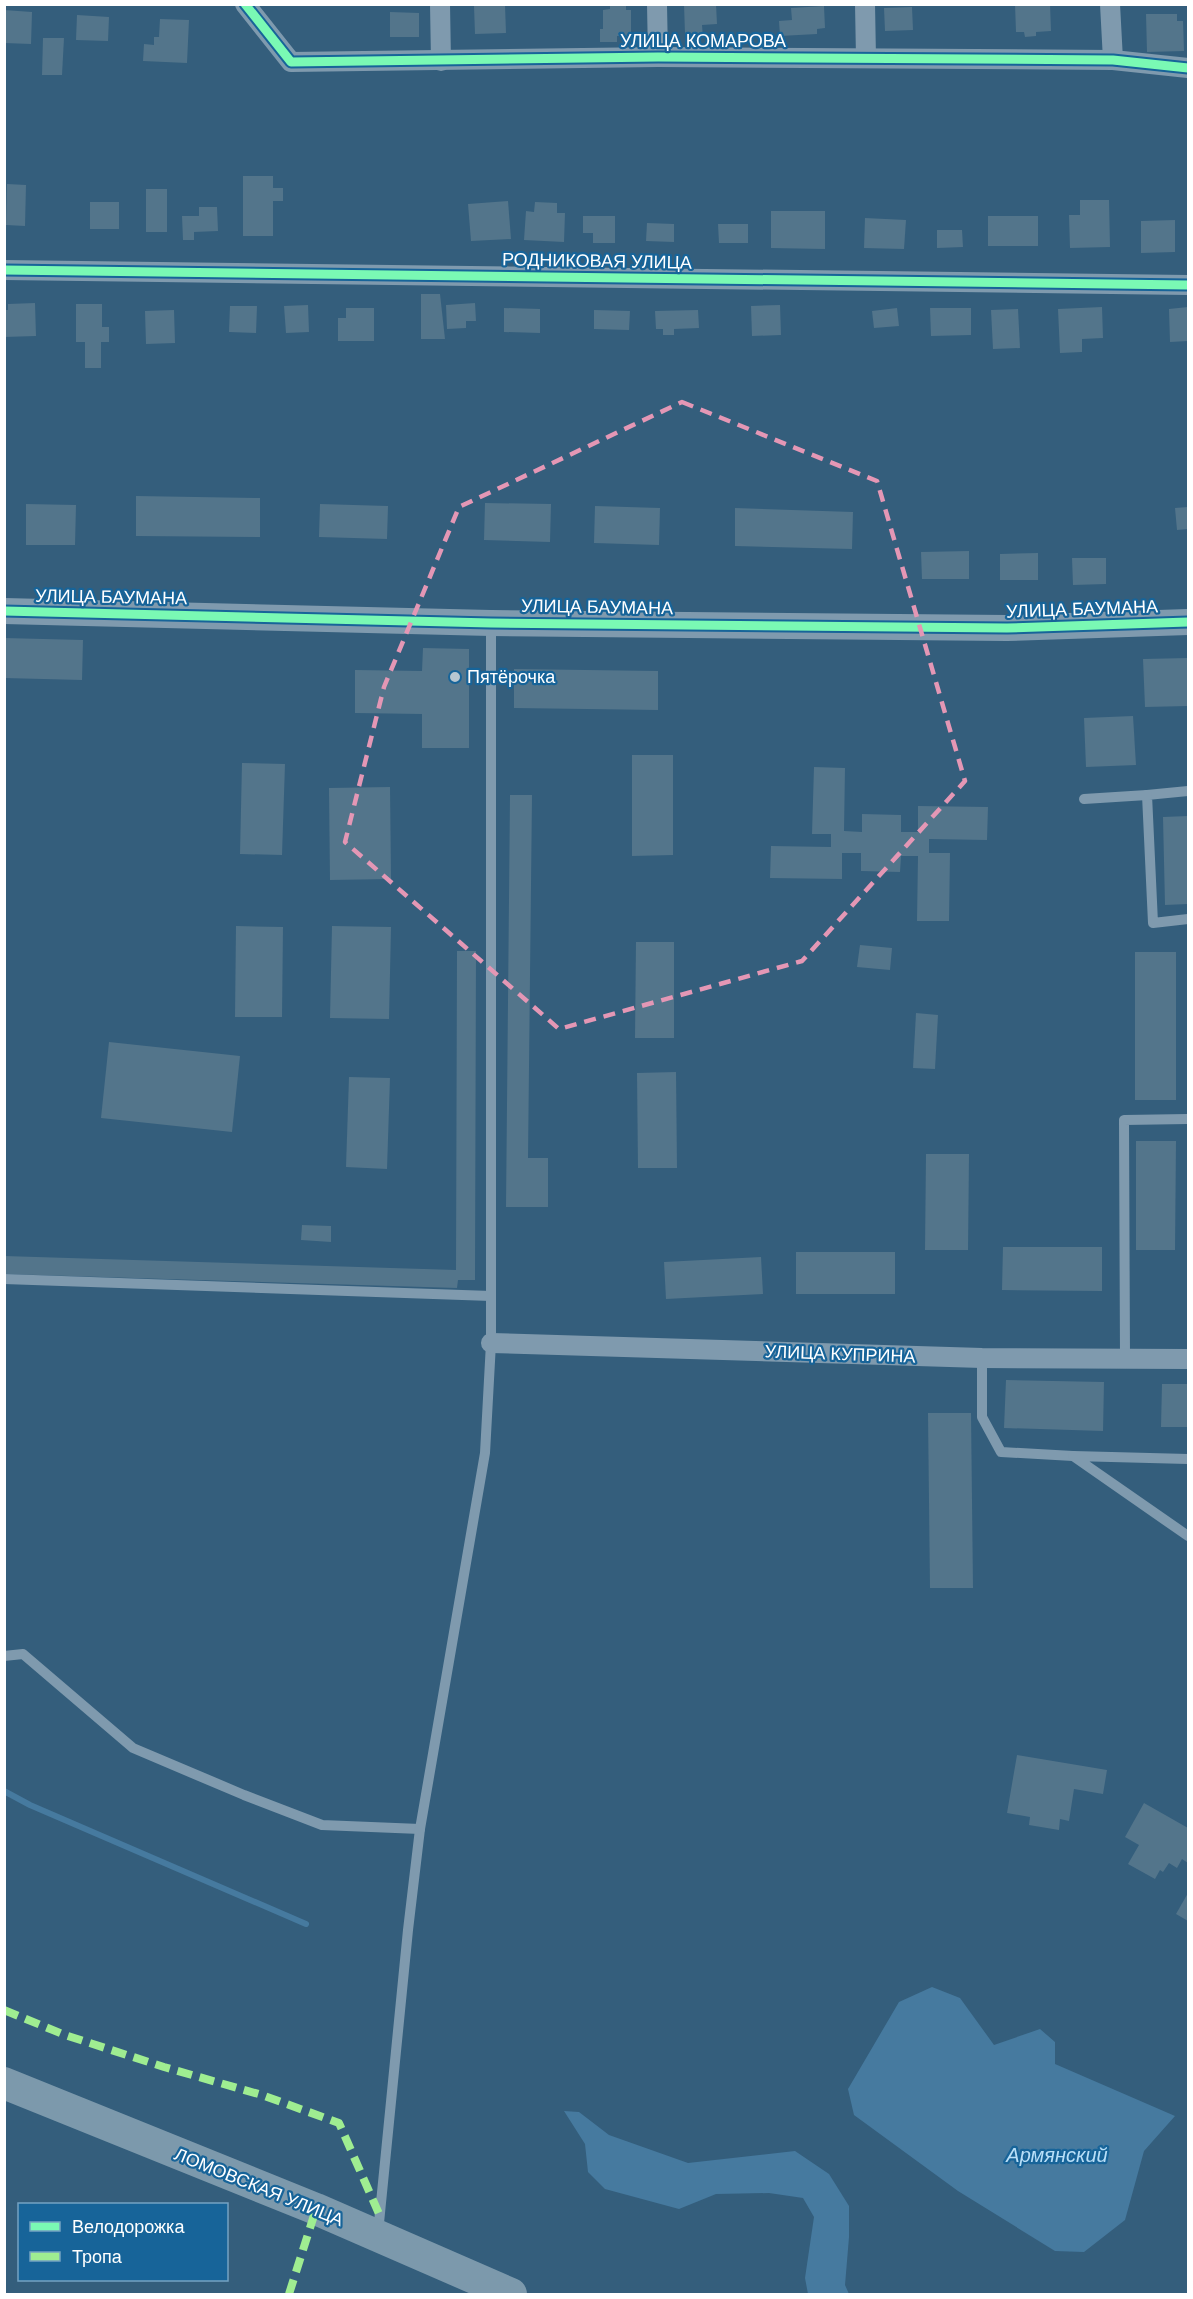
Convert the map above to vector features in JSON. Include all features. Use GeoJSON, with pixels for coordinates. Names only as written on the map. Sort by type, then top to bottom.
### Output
{"type":"FeatureCollection","features":[{"type":"Feature","properties":{"kind":"main road","name":"ЛОМОВСКАЯ УЛИЦА"},"geometry":{"type":"LineString","coordinates":[[4,2083],[377,2236],[511,2295]]}},
{"type":"Feature","properties":{"kind":"street","name":"УЛИЦА КОМАРОВА"},"geometry":{"type":"LineString","coordinates":[[245,4],[291,62],[658,57],[866,58],[1113,60],[1188,68]]}},
{"type":"Feature","properties":{"kind":"street"},"geometry":{"type":"LineString","coordinates":[[440,4],[441,61]]}},
{"type":"Feature","properties":{"kind":"street"},"geometry":{"type":"LineString","coordinates":[[657,4],[658,57]]}},
{"type":"Feature","properties":{"kind":"street"},"geometry":{"type":"LineString","coordinates":[[865,4],[866,58]]}},
{"type":"Feature","properties":{"kind":"street"},"geometry":{"type":"LineString","coordinates":[[1110,4],[1113,60]]}},
{"type":"Feature","properties":{"kind":"street","name":"РОДНИКОВАЯ УЛИЦА"},"geometry":{"type":"LineString","coordinates":[[4,270],[1188,285]]}},
{"type":"Feature","properties":{"kind":"street","name":"УЛИЦА БАУМАНА"},"geometry":{"type":"LineString","coordinates":[[4,611],[491,623],[1007,628],[1188,622]]}},
{"type":"Feature","properties":{"kind":"street","name":"УЛИЦА КУПРИНА"},"geometry":{"type":"LineString","coordinates":[[491,1343],[982,1358],[1188,1359]]}},
{"type":"Feature","properties":{"kind":"lane"},"geometry":{"type":"LineString","coordinates":[[377,2236],[420,1829],[485,1453],[491,1343],[491,623]]}},
{"type":"Feature","properties":{"kind":"lane"},"geometry":{"type":"LineString","coordinates":[[1084,799],[1188,790]]}},
{"type":"Feature","properties":{"kind":"lane"},"geometry":{"type":"LineString","coordinates":[[1147,795],[1153,923],[1188,919]]}},
{"type":"Feature","properties":{"kind":"lane"},"geometry":{"type":"LineString","coordinates":[[1125,1359],[1124,1120],[1188,1119]]}},
{"type":"Feature","properties":{"kind":"lane"},"geometry":{"type":"LineString","coordinates":[[4,1279],[491,1296]]}},
{"type":"Feature","properties":{"kind":"lane"},"geometry":{"type":"LineString","coordinates":[[982,1358],[982,1417],[1001,1452],[1188,1459]]}},
{"type":"Feature","properties":{"kind":"lane"},"geometry":{"type":"LineString","coordinates":[[1073,1456],[1188,1536]]}},
{"type":"Feature","properties":{"kind":"lane"},"geometry":{"type":"LineString","coordinates":[[4,1656],[23,1654],[133,1748],[244,1795],[322,1825],[420,1829]]}},
{"type":"Feature","properties":{"kind":"highlighted area"},"geometry":{"type":"Polygon","coordinates":[[[682,402],[877,481],[965,781],[802,961],[559,1029],[345,842],[384,687],[459,507],[682,402]]]}},
{"type":"Feature","properties":{"kind":"water","name":"Армянский"},"geometry":{"type":"Polygon","coordinates":[[[932,1987],[960,1998],[994,2045],[1040,2029],[1055,2042],[1055,2064],[1175,2116],[1144,2151],[1125,2220],[1084,2252],[1055,2251],[958,2191],[854,2115],[848,2089],[899,2002],[932,1987]]]}},
{"type":"Feature","properties":{"kind":"water"},"geometry":{"type":"Polygon","coordinates":[[[564,2111],[579,2112],[609,2135],[688,2163],[795,2151],[829,2174],[849,2206],[845,2285],[849,2294],[808,2294],[805,2278],[814,2217],[803,2198],[769,2193],[716,2194],[679,2209],[605,2189],[588,2172],[585,2144],[564,2111]]]}},
{"type":"Feature","properties":{"kind":"building"},"geometry":{"type":"Polygon","coordinates":[[[610,4],[626,4],[626,10],[631,10],[631,36],[617,36],[617,42],[600,42],[603,10],[610,9],[610,4]]]}},
{"type":"Feature","properties":{"kind":"building"},"geometry":{"type":"Polygon","coordinates":[[[684,4],[716,4],[717,24],[702,25],[703,38],[694,38],[694,33],[685,34],[684,4]]]}},
{"type":"Feature","properties":{"kind":"building"},"geometry":{"type":"Polygon","coordinates":[[[1015,4],[1050,4],[1051,31],[1036,32],[1036,36],[1025,37],[1024,32],[1016,32],[1015,4]]]}},
{"type":"Feature","properties":{"kind":"building"},"geometry":{"type":"Polygon","coordinates":[[[505,5],[506,33],[475,34],[474,6],[505,5]]]}},
{"type":"Feature","properties":{"kind":"building"},"geometry":{"type":"Polygon","coordinates":[[[824,6],[825,28],[817,29],[817,34],[780,36],[779,21],[792,20],[791,8],[824,6]]]}},
{"type":"Feature","properties":{"kind":"building"},"geometry":{"type":"Polygon","coordinates":[[[912,7],[913,30],[885,31],[884,8],[912,7]]]}},
{"type":"Feature","properties":{"kind":"building"},"geometry":{"type":"Polygon","coordinates":[[[4,10],[32,12],[31,44],[4,43],[4,10]]]}},
{"type":"Feature","properties":{"kind":"building"},"geometry":{"type":"Polygon","coordinates":[[[390,12],[419,13],[419,37],[390,37],[390,12]]]}},
{"type":"Feature","properties":{"kind":"building"},"geometry":{"type":"Polygon","coordinates":[[[1146,14],[1177,14],[1177,21],[1183,21],[1184,51],[1147,52],[1146,14]]]}},
{"type":"Feature","properties":{"kind":"building"},"geometry":{"type":"Polygon","coordinates":[[[77,15],[109,17],[108,41],[76,40],[77,15]]]}},
{"type":"Feature","properties":{"kind":"building"},"geometry":{"type":"Polygon","coordinates":[[[160,19],[189,20],[187,63],[143,61],[144,44],[154,45],[154,37],[159,37],[160,19]]]}},
{"type":"Feature","properties":{"kind":"building"},"geometry":{"type":"Polygon","coordinates":[[[43,38],[64,38],[62,75],[42,75],[43,38]]]}},
{"type":"Feature","properties":{"kind":"building"},"geometry":{"type":"Polygon","coordinates":[[[243,176],[273,176],[273,188],[283,188],[283,201],[273,201],[273,236],[243,236],[243,176]]]}},
{"type":"Feature","properties":{"kind":"building"},"geometry":{"type":"Polygon","coordinates":[[[7,184],[26,185],[25,226],[6,225],[7,184]]]}},
{"type":"Feature","properties":{"kind":"building"},"geometry":{"type":"Polygon","coordinates":[[[146,189],[167,189],[167,232],[146,232],[146,189]]]}},
{"type":"Feature","properties":{"kind":"building"},"geometry":{"type":"Polygon","coordinates":[[[1080,200],[1109,200],[1110,247],[1070,248],[1069,215],[1080,215],[1080,200]]]}},
{"type":"Feature","properties":{"kind":"building"},"geometry":{"type":"Polygon","coordinates":[[[508,201],[511,239],[471,241],[468,204],[508,201]]]}},
{"type":"Feature","properties":{"kind":"building"},"geometry":{"type":"Polygon","coordinates":[[[90,202],[119,202],[119,229],[90,229],[90,202]]]}},
{"type":"Feature","properties":{"kind":"building"},"geometry":{"type":"Polygon","coordinates":[[[535,202],[557,203],[557,213],[565,213],[564,242],[524,240],[526,211],[534,212],[535,202]]]}},
{"type":"Feature","properties":{"kind":"building"},"geometry":{"type":"Polygon","coordinates":[[[199,207],[217,207],[218,231],[194,232],[194,240],[183,240],[182,216],[199,216],[199,207]]]}},
{"type":"Feature","properties":{"kind":"building"},"geometry":{"type":"Polygon","coordinates":[[[771,211],[825,211],[825,249],[771,248],[771,211]]]}},
{"type":"Feature","properties":{"kind":"building"},"geometry":{"type":"Polygon","coordinates":[[[583,216],[615,216],[615,243],[593,243],[593,233],[583,233],[583,216]]]}},
{"type":"Feature","properties":{"kind":"building"},"geometry":{"type":"Polygon","coordinates":[[[988,216],[1038,216],[1038,246],[988,246],[988,216]]]}},
{"type":"Feature","properties":{"kind":"building"},"geometry":{"type":"Polygon","coordinates":[[[865,218],[906,220],[904,249],[864,248],[865,218]]]}},
{"type":"Feature","properties":{"kind":"building"},"geometry":{"type":"Polygon","coordinates":[[[1175,220],[1175,252],[1141,253],[1141,221],[1175,220]]]}},
{"type":"Feature","properties":{"kind":"building"},"geometry":{"type":"Polygon","coordinates":[[[647,223],[674,224],[674,242],[646,241],[647,223]]]}},
{"type":"Feature","properties":{"kind":"building"},"geometry":{"type":"Polygon","coordinates":[[[718,224],[748,224],[748,243],[719,243],[718,224]]]}},
{"type":"Feature","properties":{"kind":"building"},"geometry":{"type":"Polygon","coordinates":[[[937,230],[962,230],[963,247],[937,248],[937,230]]]}},
{"type":"Feature","properties":{"kind":"building"},"geometry":{"type":"Polygon","coordinates":[[[421,294],[440,294],[445,339],[421,339],[421,294]]]}},
{"type":"Feature","properties":{"kind":"building"},"geometry":{"type":"Polygon","coordinates":[[[35,303],[36,336],[4,337],[4,310],[8,310],[8,304],[35,303]]]}},
{"type":"Feature","properties":{"kind":"building"},"geometry":{"type":"Polygon","coordinates":[[[475,303],[476,321],[466,321],[466,328],[447,329],[446,305],[475,303]]]}},
{"type":"Feature","properties":{"kind":"building"},"geometry":{"type":"Polygon","coordinates":[[[76,304],[102,304],[102,327],[109,327],[109,342],[101,342],[101,368],[85,368],[85,342],[76,342],[76,304]]]}},
{"type":"Feature","properties":{"kind":"building"},"geometry":{"type":"Polygon","coordinates":[[[308,305],[309,332],[286,333],[284,306],[308,305]]]}},
{"type":"Feature","properties":{"kind":"building"},"geometry":{"type":"Polygon","coordinates":[[[780,305],[781,335],[752,336],[751,306],[780,305]]]}},
{"type":"Feature","properties":{"kind":"building"},"geometry":{"type":"Polygon","coordinates":[[[230,306],[257,306],[256,333],[229,332],[230,306]]]}},
{"type":"Feature","properties":{"kind":"building"},"geometry":{"type":"Polygon","coordinates":[[[1102,307],[1103,338],[1082,339],[1082,352],[1060,353],[1058,309],[1102,307]]]}},
{"type":"Feature","properties":{"kind":"building"},"geometry":{"type":"Polygon","coordinates":[[[1188,307],[1188,341],[1170,342],[1169,309],[1188,307]]]}},
{"type":"Feature","properties":{"kind":"building"},"geometry":{"type":"Polygon","coordinates":[[[346,308],[374,308],[374,341],[338,341],[338,318],[346,318],[346,308]]]}},
{"type":"Feature","properties":{"kind":"building"},"geometry":{"type":"Polygon","coordinates":[[[504,308],[540,309],[540,333],[504,332],[504,308]]]}},
{"type":"Feature","properties":{"kind":"building"},"geometry":{"type":"Polygon","coordinates":[[[897,308],[899,326],[874,328],[872,311],[897,308]]]}},
{"type":"Feature","properties":{"kind":"building"},"geometry":{"type":"Polygon","coordinates":[[[930,308],[971,308],[971,335],[931,336],[930,308]]]}},
{"type":"Feature","properties":{"kind":"building"},"geometry":{"type":"Polygon","coordinates":[[[1018,309],[1020,348],[993,349],[991,310],[1018,309]]]}},
{"type":"Feature","properties":{"kind":"building"},"geometry":{"type":"Polygon","coordinates":[[[174,310],[175,343],[146,344],[145,311],[174,310]]]}},
{"type":"Feature","properties":{"kind":"building"},"geometry":{"type":"Polygon","coordinates":[[[594,310],[630,311],[629,330],[594,329],[594,310]]]}},
{"type":"Feature","properties":{"kind":"building"},"geometry":{"type":"Polygon","coordinates":[[[698,310],[699,328],[674,329],[674,335],[663,335],[663,329],[656,329],[655,311],[698,310]]]}},
{"type":"Feature","properties":{"kind":"building"},"geometry":{"type":"Polygon","coordinates":[[[136,496],[260,498],[260,537],[136,536],[136,496]]]}},
{"type":"Feature","properties":{"kind":"building"},"geometry":{"type":"Polygon","coordinates":[[[485,503],[551,504],[550,542],[484,540],[485,503]]]}},
{"type":"Feature","properties":{"kind":"building"},"geometry":{"type":"Polygon","coordinates":[[[26,504],[76,505],[75,545],[26,545],[26,504]]]}},
{"type":"Feature","properties":{"kind":"building"},"geometry":{"type":"Polygon","coordinates":[[[320,504],[388,506],[387,539],[319,537],[320,504]]]}},
{"type":"Feature","properties":{"kind":"building"},"geometry":{"type":"Polygon","coordinates":[[[595,506],[660,508],[659,545],[594,543],[595,506]]]}},
{"type":"Feature","properties":{"kind":"building"},"geometry":{"type":"Polygon","coordinates":[[[1188,507],[1188,529],[1177,530],[1175,508],[1188,507]]]}},
{"type":"Feature","properties":{"kind":"building"},"geometry":{"type":"Polygon","coordinates":[[[735,508],[853,512],[852,549],[735,546],[735,508]]]}},
{"type":"Feature","properties":{"kind":"building"},"geometry":{"type":"Polygon","coordinates":[[[969,551],[969,579],[922,579],[921,552],[969,551]]]}},
{"type":"Feature","properties":{"kind":"building"},"geometry":{"type":"Polygon","coordinates":[[[1038,553],[1038,580],[1000,580],[1000,554],[1038,553]]]}},
{"type":"Feature","properties":{"kind":"building"},"geometry":{"type":"Polygon","coordinates":[[[1072,558],[1106,558],[1106,584],[1073,585],[1072,558]]]}},
{"type":"Feature","properties":{"kind":"building"},"geometry":{"type":"Polygon","coordinates":[[[4,638],[83,640],[82,680],[4,678],[4,638]]]}},
{"type":"Feature","properties":{"kind":"building"},"geometry":{"type":"Polygon","coordinates":[[[423,648],[469,649],[469,748],[422,748],[422,714],[355,713],[355,670],[422,671],[423,648]]]}},
{"type":"Feature","properties":{"kind":"building"},"geometry":{"type":"Polygon","coordinates":[[[1188,658],[1188,706],[1145,707],[1143,659],[1188,658]]]}},
{"type":"Feature","properties":{"kind":"building"},"geometry":{"type":"Polygon","coordinates":[[[514,669],[658,671],[658,710],[514,708],[514,669]]]}},
{"type":"Feature","properties":{"kind":"building"},"geometry":{"type":"Polygon","coordinates":[[[1133,716],[1136,765],[1086,767],[1084,718],[1133,716]]]}},
{"type":"Feature","properties":{"kind":"building"},"geometry":{"type":"Polygon","coordinates":[[[632,755],[673,755],[673,855],[632,856],[632,755]]]}},
{"type":"Feature","properties":{"kind":"building"},"geometry":{"type":"Polygon","coordinates":[[[242,763],[285,764],[282,855],[240,854],[242,763]]]}},
{"type":"Feature","properties":{"kind":"building"},"geometry":{"type":"Polygon","coordinates":[[[814,767],[845,768],[844,831],[862,832],[862,814],[901,815],[901,832],[918,832],[918,806],[988,807],[987,840],[929,839],[929,853],[950,853],[949,921],[917,921],[918,856],[901,856],[900,872],[861,871],[861,853],[842,853],[842,879],[770,878],[771,846],[831,847],[831,834],[812,834],[814,767]]]}},
{"type":"Feature","properties":{"kind":"building"},"geometry":{"type":"Polygon","coordinates":[[[390,787],[391,879],[330,880],[329,788],[390,787]]]}},
{"type":"Feature","properties":{"kind":"building"},"geometry":{"type":"Polygon","coordinates":[[[510,795],[532,795],[528,1158],[548,1158],[548,1207],[506,1207],[510,795]]]}},
{"type":"Feature","properties":{"kind":"building"},"geometry":{"type":"Polygon","coordinates":[[[1188,816],[1188,904],[1165,905],[1163,817],[1188,816]]]}},
{"type":"Feature","properties":{"kind":"building"},"geometry":{"type":"Polygon","coordinates":[[[236,926],[283,927],[282,1017],[235,1017],[236,926]]]}},
{"type":"Feature","properties":{"kind":"building"},"geometry":{"type":"Polygon","coordinates":[[[332,926],[391,927],[389,1019],[330,1018],[332,926]]]}},
{"type":"Feature","properties":{"kind":"building"},"geometry":{"type":"Polygon","coordinates":[[[636,942],[674,942],[674,1038],[635,1038],[636,942]]]}},
{"type":"Feature","properties":{"kind":"building"},"geometry":{"type":"Polygon","coordinates":[[[860,945],[892,948],[890,970],[857,967],[860,945]]]}},
{"type":"Feature","properties":{"kind":"building"},"geometry":{"type":"Polygon","coordinates":[[[457,951],[476,951],[475,1280],[458,1280],[457,1288],[4,1274],[4,1256],[456,1270],[457,951]]]}},
{"type":"Feature","properties":{"kind":"building"},"geometry":{"type":"Polygon","coordinates":[[[1135,952],[1176,952],[1176,1100],[1135,1100],[1135,952]]]}},
{"type":"Feature","properties":{"kind":"building"},"geometry":{"type":"Polygon","coordinates":[[[916,1013],[938,1015],[935,1069],[913,1068],[916,1013]]]}},
{"type":"Feature","properties":{"kind":"building"},"geometry":{"type":"Polygon","coordinates":[[[109,1042],[240,1056],[232,1132],[101,1118],[109,1042]]]}},
{"type":"Feature","properties":{"kind":"building"},"geometry":{"type":"Polygon","coordinates":[[[676,1072],[677,1168],[638,1168],[637,1073],[676,1072]]]}},
{"type":"Feature","properties":{"kind":"building"},"geometry":{"type":"Polygon","coordinates":[[[349,1077],[390,1078],[387,1169],[346,1167],[349,1077]]]}},
{"type":"Feature","properties":{"kind":"building"},"geometry":{"type":"Polygon","coordinates":[[[1136,1141],[1176,1141],[1175,1250],[1136,1250],[1136,1141]]]}},
{"type":"Feature","properties":{"kind":"building"},"geometry":{"type":"Polygon","coordinates":[[[926,1154],[969,1154],[968,1250],[925,1250],[926,1154]]]}},
{"type":"Feature","properties":{"kind":"building"},"geometry":{"type":"Polygon","coordinates":[[[302,1225],[331,1226],[331,1242],[301,1240],[302,1225]]]}},
{"type":"Feature","properties":{"kind":"building"},"geometry":{"type":"Polygon","coordinates":[[[1003,1247],[1102,1247],[1102,1291],[1002,1290],[1003,1247]]]}},
{"type":"Feature","properties":{"kind":"building"},"geometry":{"type":"Polygon","coordinates":[[[796,1252],[895,1252],[895,1294],[796,1294],[796,1252]]]}},
{"type":"Feature","properties":{"kind":"building"},"geometry":{"type":"Polygon","coordinates":[[[761,1257],[763,1294],[666,1299],[664,1262],[761,1257]]]}},
{"type":"Feature","properties":{"kind":"building"},"geometry":{"type":"Polygon","coordinates":[[[1006,1380],[1104,1382],[1103,1431],[1004,1428],[1006,1380]]]}},
{"type":"Feature","properties":{"kind":"building"},"geometry":{"type":"Polygon","coordinates":[[[1162,1384],[1188,1384],[1188,1427],[1161,1427],[1162,1384]]]}},
{"type":"Feature","properties":{"kind":"building"},"geometry":{"type":"Polygon","coordinates":[[[928,1413],[971,1413],[973,1588],[930,1588],[928,1413]]]}},
{"type":"Feature","properties":{"kind":"building"},"geometry":{"type":"Polygon","coordinates":[[[1017,1755],[1107,1770],[1103,1794],[1074,1789],[1069,1821],[1060,1819],[1059,1830],[1029,1825],[1030,1817],[1007,1813],[1017,1755]]]}},
{"type":"Feature","properties":{"kind":"building"},"geometry":{"type":"Polygon","coordinates":[[[1144,1803],[1188,1828],[1188,1863],[1182,1859],[1177,1868],[1169,1863],[1163,1872],[1160,1870],[1155,1879],[1128,1864],[1139,1845],[1125,1837],[1144,1803]]]}},
{"type":"Feature","properties":{"kind":"building"},"geometry":{"type":"Polygon","coordinates":[[[1188,1893],[1188,1921],[1176,1914],[1188,1893]]]}},
{"type":"Feature","properties":{"kind":"waterway"},"geometry":{"type":"LineString","coordinates":[[4,1791],[30,1805],[306,1924]]}},
{"type":"Feature","properties":{"kind":"marked path"},"geometry":{"type":"LineString","coordinates":[[4,2010],[65,2035],[262,2095],[339,2123],[380,2216]]}},
{"type":"Feature","properties":{"kind":"marked path"},"geometry":{"type":"LineString","coordinates":[[289,2294],[316,2209]]}},
{"type":"Feature","properties":{"kind":"cycle path"},"geometry":{"type":"LineString","coordinates":[[245,4],[291,62],[658,57],[1113,60],[1188,68]]}},
{"type":"Feature","properties":{"kind":"cycle path"},"geometry":{"type":"LineString","coordinates":[[4,270],[1188,285]]}},
{"type":"Feature","properties":{"kind":"cycle path"},"geometry":{"type":"LineString","coordinates":[[4,611],[491,623],[1007,628],[1188,622]]}},
{"type":"Feature","properties":{"kind":"place","name":"Пятёрочка"},"geometry":{"type":"Point","coordinates":[455,677]}}]}
